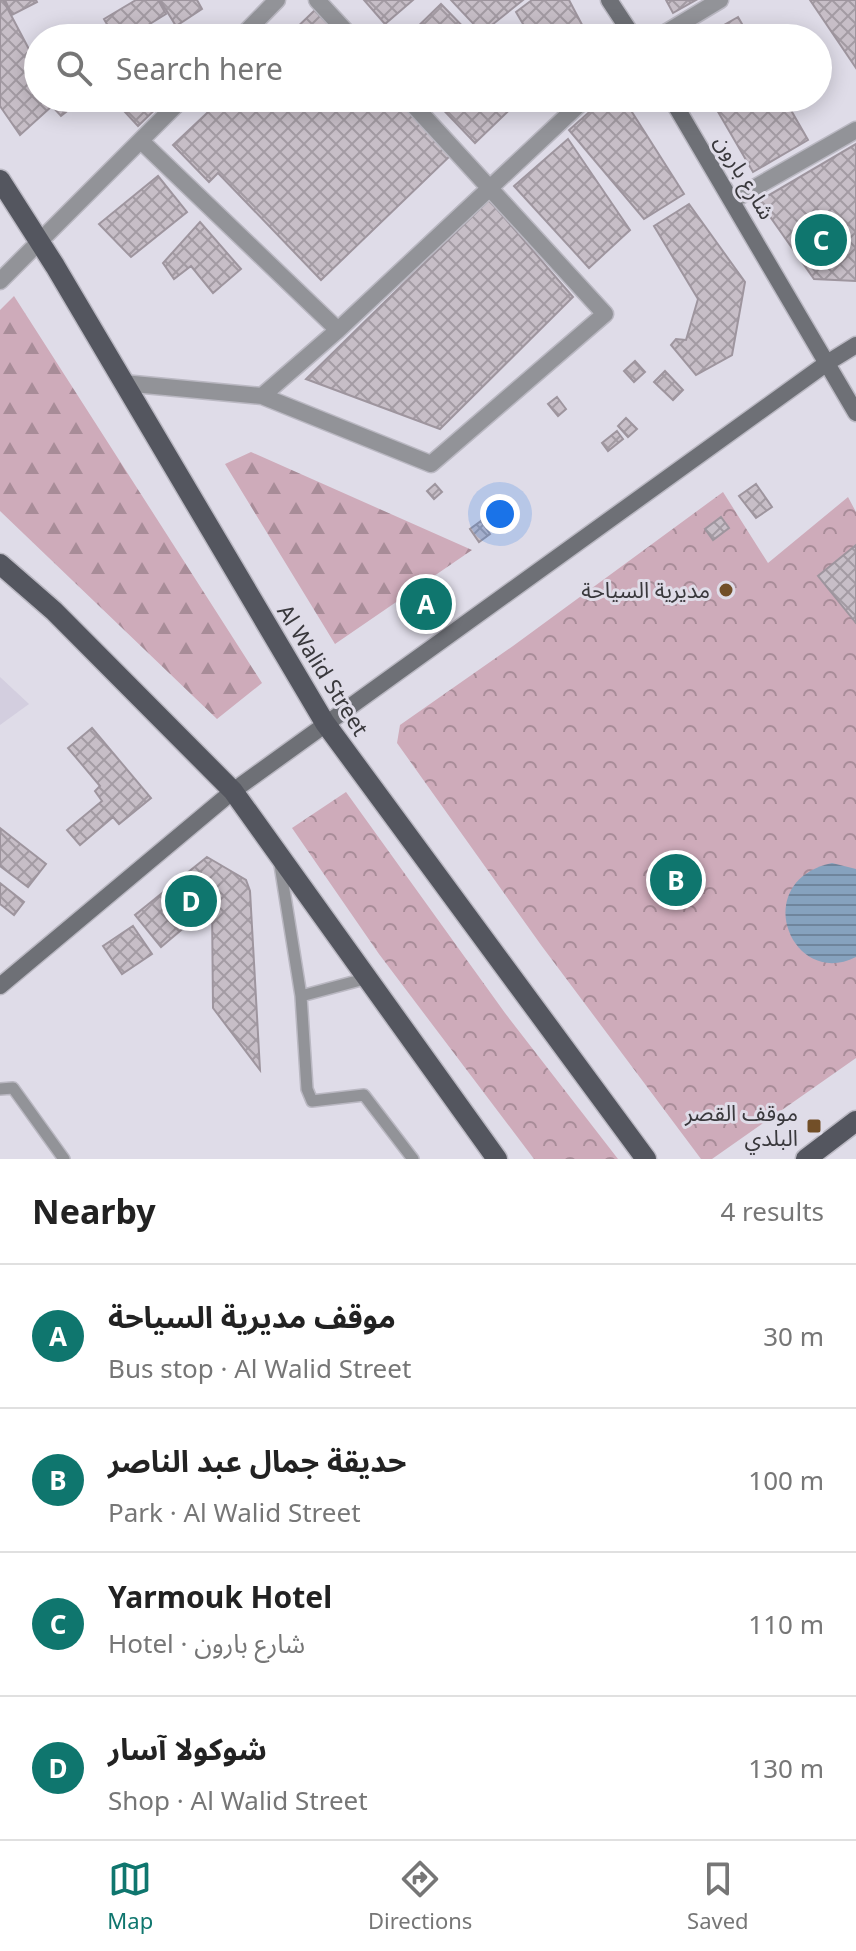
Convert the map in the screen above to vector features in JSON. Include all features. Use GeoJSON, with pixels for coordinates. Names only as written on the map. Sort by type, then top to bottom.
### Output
{"type":"FeatureCollection","features":[{"type":"Feature","properties":{"kind":"main road"},"geometry":{"type":"LineString","coordinates":[[609,0],[625,24]]}},
{"type":"Feature","properties":{"kind":"main road","name":"شارع بارون"},"geometry":{"type":"LineString","coordinates":[[680,112],[856,413]]}},
{"type":"Feature","properties":{"kind":"main road","name":"Al Walid Street"},"geometry":{"type":"LineString","coordinates":[[0,180],[40,242],[325,723],[646,1159]]}},
{"type":"Feature","properties":{"kind":"main road"},"geometry":{"type":"LineString","coordinates":[[0,986],[233,791],[856,345]]}},
{"type":"Feature","properties":{"kind":"main road"},"geometry":{"type":"LineString","coordinates":[[0,564],[54,611],[233,791],[497,1159]]}},
{"type":"Feature","properties":{"kind":"main road"},"geometry":{"type":"LineString","coordinates":[[806,1159],[856,1121]]}},
{"type":"Feature","properties":{"kind":"main road"},"geometry":{"type":"LineString","coordinates":[[473,1126],[483,1159]]}},
{"type":"Feature","properties":{"kind":"street"},"geometry":{"type":"LineString","coordinates":[[254,24],[277,0]]}},
{"type":"Feature","properties":{"kind":"street"},"geometry":{"type":"LineString","coordinates":[[317,0],[339,24]]}},
{"type":"Feature","properties":{"kind":"street"},"geometry":{"type":"LineString","coordinates":[[680,24],[720,0]]}},
{"type":"Feature","properties":{"kind":"street"},"geometry":{"type":"LineString","coordinates":[[0,281],[169,112]]}},
{"type":"Feature","properties":{"kind":"street"},"geometry":{"type":"LineString","coordinates":[[123,383],[262,396],[431,464],[605,314],[420,112]]}},
{"type":"Feature","properties":{"kind":"street"},"geometry":{"type":"LineString","coordinates":[[262,396],[338,330],[571,112]]}},
{"type":"Feature","properties":{"kind":"street"},"geometry":{"type":"LineString","coordinates":[[733,200],[856,130]]}},
{"type":"Feature","properties":{"kind":"street"},"geometry":{"type":"LineString","coordinates":[[141,141],[338,330]]}},
{"type":"Feature","properties":{"kind":"lane"},"geometry":{"type":"LineString","coordinates":[[278,852],[301,996],[307,1089],[312,1101],[364,1095],[413,1159]]}},
{"type":"Feature","properties":{"kind":"lane"},"geometry":{"type":"LineString","coordinates":[[301,996],[368,978]]}},
{"type":"Feature","properties":{"kind":"lane"},"geometry":{"type":"LineString","coordinates":[[0,1089],[13,1088],[64,1159]]}},
{"type":"Feature","properties":{"kind":"shaded area"},"geometry":{"type":"Polygon","coordinates":[[[0,677],[29,704],[0,725],[0,677]]]}},
{"type":"Feature","properties":{"kind":"green space"},"geometry":{"type":"Polygon","coordinates":[[[14,296],[262,683],[217,719],[0,511],[0,310],[14,296]]]}},
{"type":"Feature","properties":{"kind":"green space"},"geometry":{"type":"Polygon","coordinates":[[[251,452],[472,550],[335,644],[225,464],[251,452]]]}},
{"type":"Feature","properties":{"kind":"green space"},"geometry":{"type":"Polygon","coordinates":[[[723,492],[768,563],[848,497],[856,512],[856,1058],[712,1159],[701,1159],[541,945],[397,743],[400,725],[723,492]]]}},
{"type":"Feature","properties":{"kind":"green space"},"geometry":{"type":"Polygon","coordinates":[[[346,792],[505,1013],[618,1159],[534,1159],[379,954],[292,828],[346,792]]]}},
{"type":"Feature","properties":{"kind":"water"},"geometry":{"type":"Polygon","coordinates":[[[832,863],[856,869],[856,957],[833,963],[813,959],[798,947],[788,929],[786,909],[791,890],[806,874],[832,863]]]}},
{"type":"Feature","properties":{"kind":"building"},"geometry":{"type":"Polygon","coordinates":[[[0,0],[3,0],[24,40],[24,112],[45,112],[20,135],[0,106],[0,0]]]}},
{"type":"Feature","properties":{"kind":"building"},"geometry":{"type":"Polygon","coordinates":[[[5,0],[36,0],[37,2],[12,15],[5,0]]]}},
{"type":"Feature","properties":{"kind":"building"},"geometry":{"type":"Polygon","coordinates":[[[136,0],[158,0],[166,14],[150,24],[107,24],[104,19],[136,0]]]}},
{"type":"Feature","properties":{"kind":"building"},"geometry":{"type":"Polygon","coordinates":[[[160,0],[197,0],[202,9],[175,24],[160,0]]]}},
{"type":"Feature","properties":{"kind":"building"},"geometry":{"type":"Polygon","coordinates":[[[364,0],[413,0],[385,24],[364,0]]]}},
{"type":"Feature","properties":{"kind":"building"},"geometry":{"type":"Polygon","coordinates":[[[451,0],[523,0],[493,24],[474,24],[451,0]]]}},
{"type":"Feature","properties":{"kind":"building"},"geometry":{"type":"Polygon","coordinates":[[[532,0],[569,0],[582,24],[523,24],[516,12],[532,0]]]}},
{"type":"Feature","properties":{"kind":"building"},"geometry":{"type":"Polygon","coordinates":[[[666,0],[696,0],[673,13],[666,0]]]}},
{"type":"Feature","properties":{"kind":"building"},"geometry":{"type":"Polygon","coordinates":[[[810,0],[856,0],[856,68],[832,33],[832,24],[826,24],[810,0]]]}},
{"type":"Feature","properties":{"kind":"building"},"geometry":{"type":"Polygon","coordinates":[[[441,4],[460,24],[420,24],[441,4]]]}},
{"type":"Feature","properties":{"kind":"building"},"geometry":{"type":"Polygon","coordinates":[[[315,10],[328,24],[300,24],[315,10]]]}},
{"type":"Feature","properties":{"kind":"building"},"geometry":{"type":"Polygon","coordinates":[[[738,17],[742,24],[726,24],[738,17]]]}},
{"type":"Feature","properties":{"kind":"building"},"geometry":{"type":"Polygon","coordinates":[[[125,112],[152,112],[138,126],[125,112]]]}},
{"type":"Feature","properties":{"kind":"building"},"geometry":{"type":"Polygon","coordinates":[[[208,112],[412,112],[452,154],[321,280],[218,173],[209,182],[173,145],[208,112]]]}},
{"type":"Feature","properties":{"kind":"building"},"geometry":{"type":"Polygon","coordinates":[[[445,112],[507,112],[475,143],[445,112]]]}},
{"type":"Feature","properties":{"kind":"building"},"geometry":{"type":"Polygon","coordinates":[[[589,112],[632,112],[684,194],[644,219],[569,130],[589,112]]]}},
{"type":"Feature","properties":{"kind":"building"},"geometry":{"type":"Polygon","coordinates":[[[718,112],[792,112],[808,140],[753,172],[718,112]]]}},
{"type":"Feature","properties":{"kind":"building"},"geometry":{"type":"Polygon","coordinates":[[[568,139],[630,230],[589,268],[514,186],[568,139]]]}},
{"type":"Feature","properties":{"kind":"building"},"geometry":{"type":"Polygon","coordinates":[[[856,144],[856,281],[814,279],[759,201],[856,144]]]}},
{"type":"Feature","properties":{"kind":"building"},"geometry":{"type":"Polygon","coordinates":[[[158,176],[187,212],[131,257],[99,224],[158,176]]]}},
{"type":"Feature","properties":{"kind":"building"},"geometry":{"type":"Polygon","coordinates":[[[489,200],[573,297],[440,429],[306,379],[489,200]]]}},
{"type":"Feature","properties":{"kind":"building"},"geometry":{"type":"Polygon","coordinates":[[[689,204],[745,282],[732,355],[696,375],[671,345],[676,339],[686,340],[698,299],[654,226],[689,204]]]}},
{"type":"Feature","properties":{"kind":"building"},"geometry":{"type":"Polygon","coordinates":[[[200,222],[241,269],[213,293],[191,266],[174,279],[163,263],[200,222]]]}},
{"type":"Feature","properties":{"kind":"building"},"geometry":{"type":"Polygon","coordinates":[[[635,361],[645,372],[634,382],[624,371],[635,361]]]}},
{"type":"Feature","properties":{"kind":"building"},"geometry":{"type":"Polygon","coordinates":[[[665,371],[683,390],[673,400],[654,382],[665,371]]]}},
{"type":"Feature","properties":{"kind":"building"},"geometry":{"type":"Polygon","coordinates":[[[557,397],[566,409],[558,416],[548,404],[557,397]]]}},
{"type":"Feature","properties":{"kind":"building"},"geometry":{"type":"Polygon","coordinates":[[[626,418],[637,429],[628,437],[618,426],[626,418]]]}},
{"type":"Feature","properties":{"kind":"building"},"geometry":{"type":"Polygon","coordinates":[[[617,431],[623,439],[608,451],[602,443],[617,431]]]}},
{"type":"Feature","properties":{"kind":"building"},"geometry":{"type":"Polygon","coordinates":[[[435,484],[442,492],[434,499],[427,491],[435,484]]]}},
{"type":"Feature","properties":{"kind":"building"},"geometry":{"type":"Polygon","coordinates":[[[756,484],[772,507],[756,518],[739,496],[756,484]]]}},
{"type":"Feature","properties":{"kind":"building"},"geometry":{"type":"Polygon","coordinates":[[[498,509],[509,524],[497,532],[487,517],[498,509]]]}},
{"type":"Feature","properties":{"kind":"building"},"geometry":{"type":"Polygon","coordinates":[[[721,517],[729,528],[713,540],[705,529],[721,517]]]}},
{"type":"Feature","properties":{"kind":"building"},"geometry":{"type":"Polygon","coordinates":[[[481,521],[490,534],[479,542],[470,529],[481,521]]]}},
{"type":"Feature","properties":{"kind":"building"},"geometry":{"type":"Polygon","coordinates":[[[856,545],[856,623],[818,576],[856,545]]]}},
{"type":"Feature","properties":{"kind":"building"},"geometry":{"type":"Polygon","coordinates":[[[92,728],[151,798],[119,824],[113,817],[80,845],[67,830],[102,801],[95,791],[100,786],[68,748],[92,728]]]}},
{"type":"Feature","properties":{"kind":"building"},"geometry":{"type":"Polygon","coordinates":[[[0,828],[46,864],[28,887],[0,866],[0,828]]]}},
{"type":"Feature","properties":{"kind":"building"},"geometry":{"type":"Polygon","coordinates":[[[207,857],[246,880],[250,891],[260,1070],[213,1008],[212,904],[161,947],[135,915],[207,857]]]}},
{"type":"Feature","properties":{"kind":"building"},"geometry":{"type":"Polygon","coordinates":[[[0,883],[24,902],[14,915],[0,904],[0,883]]]}},
{"type":"Feature","properties":{"kind":"building"},"geometry":{"type":"Polygon","coordinates":[[[133,926],[152,954],[122,974],[103,946],[133,926]]]}},
{"type":"Feature","properties":{"kind":"place","name":"Yarmouk Hotel"},"geometry":{"type":"Point","coordinates":[821,240]}},
{"type":"Feature","properties":{"kind":"place","name":"مديرية السياحة"},"geometry":{"type":"Point","coordinates":[726,590]}},
{"type":"Feature","properties":{"kind":"place","name":"موقف مديرية السياحة"},"geometry":{"type":"Point","coordinates":[426,604]}},
{"type":"Feature","properties":{"kind":"place","name":"حديقة جمال عبد الناصر"},"geometry":{"type":"Point","coordinates":[676,880]}},
{"type":"Feature","properties":{"kind":"place","name":"شوكولا آسار"},"geometry":{"type":"Point","coordinates":[191,901]}},
{"type":"Feature","properties":{"kind":"place","name":"موقف القصر البلدي"},"geometry":{"type":"Point","coordinates":[814,1126]}}]}
